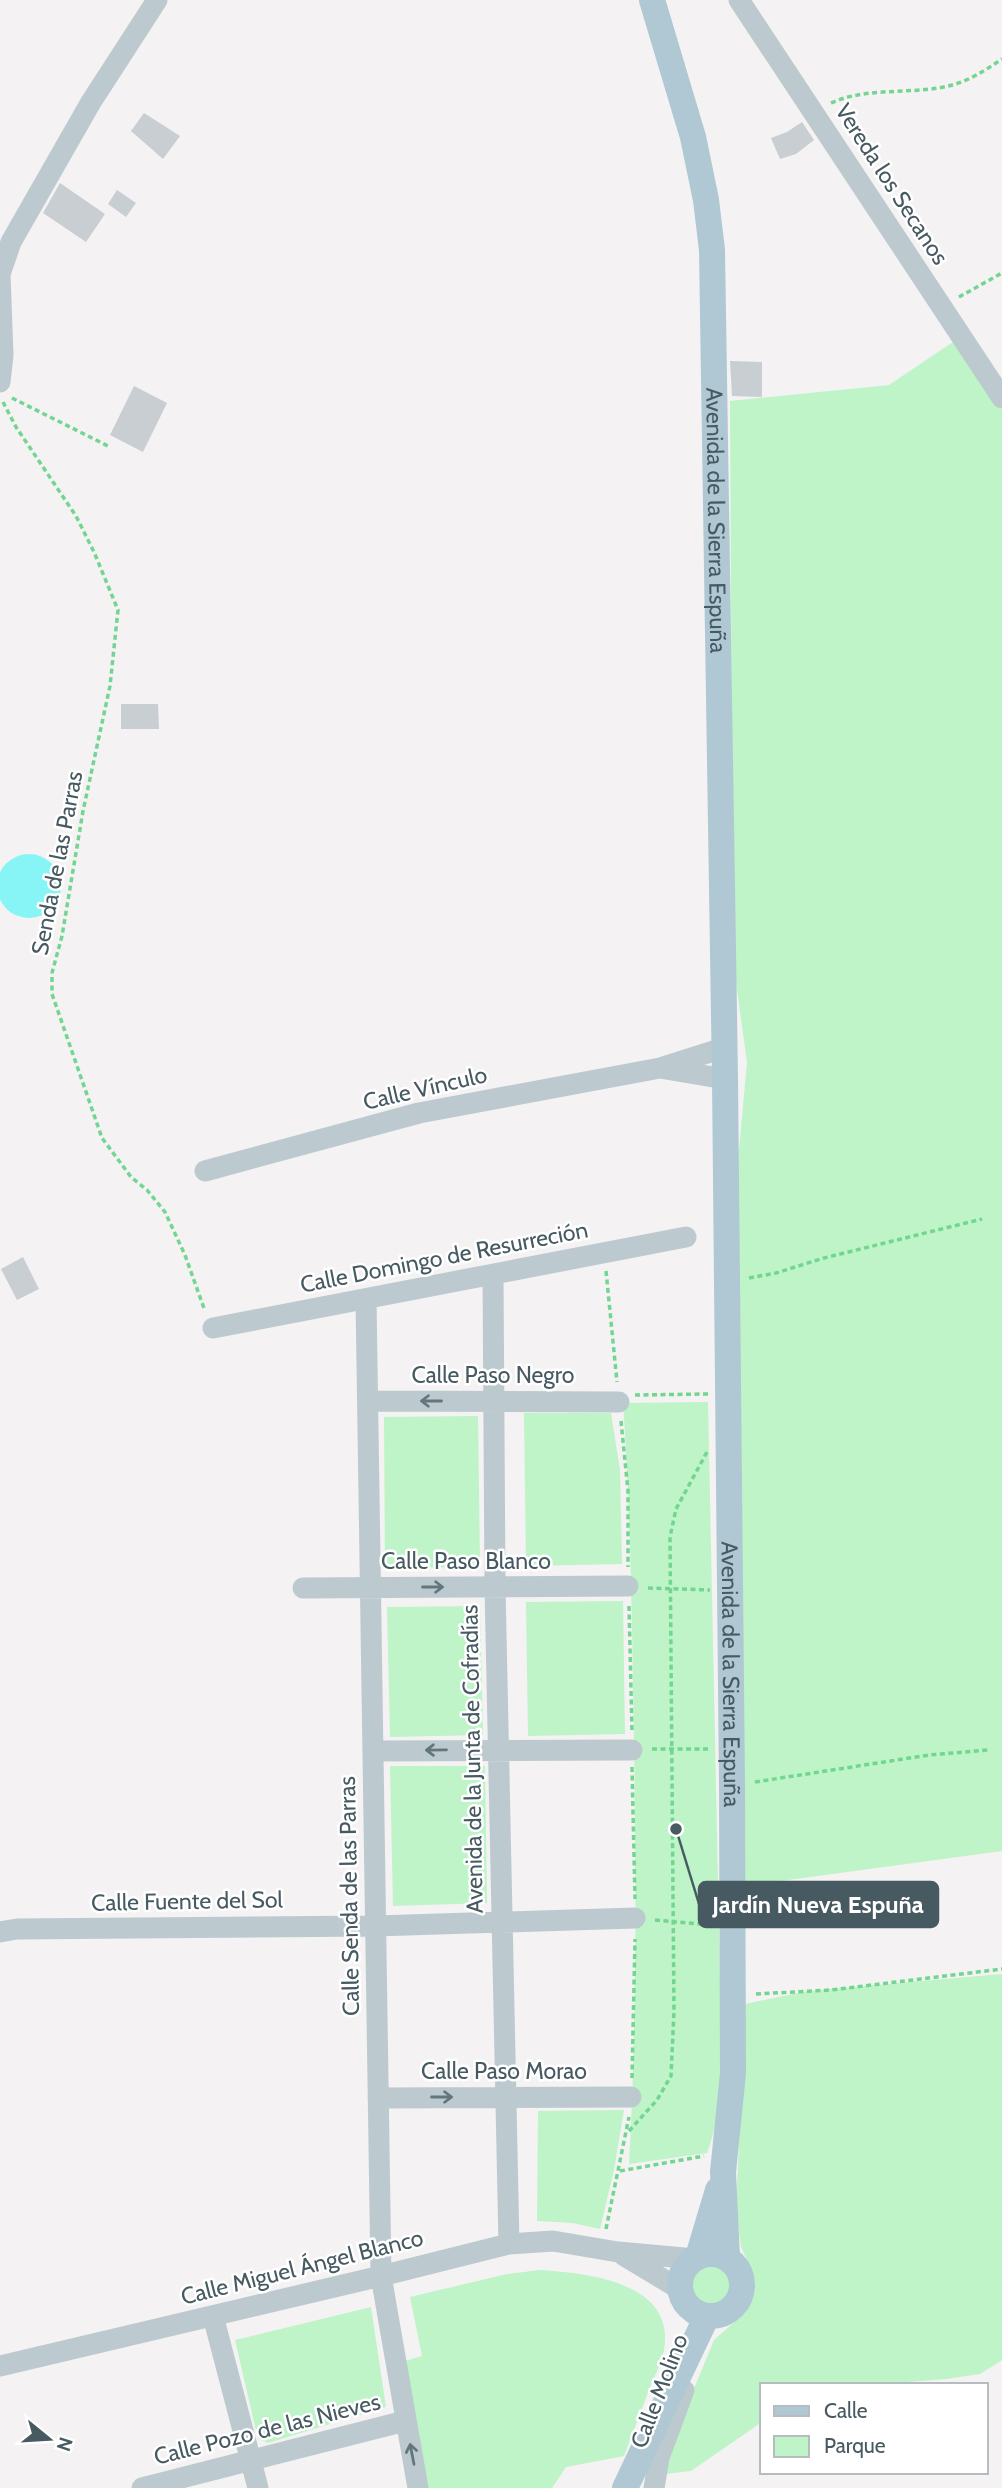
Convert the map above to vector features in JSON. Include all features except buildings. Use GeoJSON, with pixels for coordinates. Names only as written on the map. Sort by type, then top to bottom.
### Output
{"type":"FeatureCollection","features":[{"type":"Feature","properties":{"kind":"main road","name":"Avenida de la Sierra Espuña"},"geometry":{"type":"LineString","coordinates":[[652,0],[693,137],[706,200],[712,250],[725,1079],[733,2073],[718,2162],[696,2258]]}},
{"type":"Feature","properties":{"kind":"main road","name":"Avenida de la Sierra Espuña"},"geometry":{"type":"LineString","coordinates":[[723,1048],[731,1048],[736,1052],[739,1086],[726,1177]]}},
{"type":"Feature","properties":{"kind":"main road","name":"Avenida de la Sierra Espuña"},"geometry":{"type":"LineString","coordinates":[[718,2162],[727,2258]]}},
{"type":"Feature","properties":{"kind":"main road"},"geometry":{"type":"LineString","coordinates":[[656,2419],[681,2324],[681,2293],[683,2272],[696,2258],[717,2254],[735,2264],[741,2274],[741,2295],[728,2311],[712,2316],[692,2309],[681,2293]]}},
{"type":"Feature","properties":{"kind":"main road"},"geometry":{"type":"LineString","coordinates":[[625,2488],[656,2419],[712,2316]]}},
{"type":"Feature","properties":{"kind":"street"},"geometry":{"type":"LineString","coordinates":[[4,389],[0,274],[11,242],[91,102],[157,0]]}},
{"type":"Feature","properties":{"kind":"street","name":"Vereda los Secanos"},"geometry":{"type":"LineString","coordinates":[[739,0],[1002,398]]}},
{"type":"Feature","properties":{"kind":"street","name":"Calle Vínculo"},"geometry":{"type":"LineString","coordinates":[[205,1171],[419,1114],[660,1068],[723,1048]]}},
{"type":"Feature","properties":{"kind":"street","name":"Calle Vínculo"},"geometry":{"type":"LineString","coordinates":[[660,1068],[725,1079]]}},
{"type":"Feature","properties":{"kind":"street","name":"Calle Domingo de Resurreción"},"geometry":{"type":"LineString","coordinates":[[213,1328],[686,1237]]}},
{"type":"Feature","properties":{"kind":"street","name":"Avenida de la Junta de Cofradías"},"geometry":{"type":"LineString","coordinates":[[493,1274],[495,1587],[509,2244]]}},
{"type":"Feature","properties":{"kind":"street","name":"Calle Senda de las Parras"},"geometry":{"type":"LineString","coordinates":[[366,1299],[380,2276],[418,2488]]}},
{"type":"Feature","properties":{"kind":"street","name":"Calle Paso Negro"},"geometry":{"type":"LineString","coordinates":[[368,1401],[619,1399]]}},
{"type":"Feature","properties":{"kind":"street","name":"Calle Paso Blanco"},"geometry":{"type":"LineString","coordinates":[[303,1588],[628,1586]]}},
{"type":"Feature","properties":{"kind":"street"},"geometry":{"type":"LineString","coordinates":[[373,1751],[632,1749]]}},
{"type":"Feature","properties":{"kind":"street","name":"Calle Fuente del Sol"},"geometry":{"type":"LineString","coordinates":[[0,1932],[375,1926],[635,1918]]}},
{"type":"Feature","properties":{"kind":"street","name":"Calle Paso Morao"},"geometry":{"type":"LineString","coordinates":[[378,2098],[631,2097]]}},
{"type":"Feature","properties":{"kind":"street","name":"Calle Miguel Ángel Blanco"},"geometry":{"type":"LineString","coordinates":[[0,2366],[509,2244],[553,2241],[610,2250],[696,2258]]}},
{"type":"Feature","properties":{"kind":"street","name":"Calle Miguel Ángel Blanco"},"geometry":{"type":"LineString","coordinates":[[610,2250],[681,2293]]}},
{"type":"Feature","properties":{"kind":"street"},"geometry":{"type":"LineString","coordinates":[[214,2316],[258,2488]]}},
{"type":"Feature","properties":{"kind":"street","name":"Calle Molino"},"geometry":{"type":"LineString","coordinates":[[654,2488],[659,2458],[712,2316]]}},
{"type":"Feature","properties":{"kind":"street","name":"Calle Pozo de las Nieves"},"geometry":{"type":"LineString","coordinates":[[142,2488],[405,2421]]}},
{"type":"Feature","properties":{"kind":"path"},"geometry":{"type":"LineString","coordinates":[[813,111],[842,98],[963,82],[1002,59]]}},
{"type":"Feature","properties":{"kind":"path"},"geometry":{"type":"LineString","coordinates":[[941,306],[1002,273]]}},
{"type":"Feature","properties":{"kind":"path"},"geometry":{"type":"LineString","coordinates":[[4,389],[110,447]]}},
{"type":"Feature","properties":{"kind":"path","name":"Senda de las Parras"},"geometry":{"type":"LineString","coordinates":[[0,397],[16,427],[76,516],[118,610],[110,686],[83,811],[62,936],[52,973],[52,994],[102,1138],[131,1177],[147,1190],[165,1212],[181,1244],[213,1328]]}},
{"type":"Feature","properties":{"kind":"path"},"geometry":{"type":"LineString","coordinates":[[726,1281],[776,1273],[824,1258],[982,1219]]}},
{"type":"Feature","properties":{"kind":"path"},"geometry":{"type":"LineString","coordinates":[[605,1266],[628,1491],[635,1918],[631,2097],[610,2250]]}},
{"type":"Feature","properties":{"kind":"path"},"geometry":{"type":"LineString","coordinates":[[619,1399],[713,1393]]}},
{"type":"Feature","properties":{"kind":"path"},"geometry":{"type":"LineString","coordinates":[[627,2133],[657,2100],[671,2076],[673,1921],[670,1537],[676,1509],[701,1460],[714,1443]]}},
{"type":"Feature","properties":{"kind":"path"},"geometry":{"type":"LineString","coordinates":[[628,1586],[716,1590]]}},
{"type":"Feature","properties":{"kind":"path"},"geometry":{"type":"LineString","coordinates":[[632,1749],[719,1749]]}},
{"type":"Feature","properties":{"kind":"path"},"geometry":{"type":"LineString","coordinates":[[732,1786],[929,1755],[988,1749]]}},
{"type":"Feature","properties":{"kind":"path"},"geometry":{"type":"LineString","coordinates":[[635,1918],[722,1926]]}},
{"type":"Feature","properties":{"kind":"path"},"geometry":{"type":"LineString","coordinates":[[745,1995],[831,1990],[1002,1969]]}},
{"type":"Feature","properties":{"kind":"path"},"geometry":{"type":"LineString","coordinates":[[620,2171],[706,2155],[718,2162]]}},
{"type":"Feature","properties":{"kind":"green space"},"geometry":{"type":"Polygon","coordinates":[[[956,340],[1002,410],[1002,1851],[744,1886],[736,1183],[747,1062],[733,961],[730,401],[889,385],[956,340]]]}},
{"type":"Feature","properties":{"kind":"green space"},"geometry":{"type":"Polygon","coordinates":[[[708,1402],[721,2045],[717,2113],[707,2153],[629,2164],[635,2005],[635,1847],[631,1572],[623,1403],[708,1402]]]}},
{"type":"Feature","properties":{"kind":"green space"},"geometry":{"type":"Polygon","coordinates":[[[524,1413],[611,1413],[620,1470],[622,1564],[526,1566],[524,1413]]]}},
{"type":"Feature","properties":{"kind":"green space"},"geometry":{"type":"Polygon","coordinates":[[[478,1416],[480,1567],[385,1568],[384,1417],[478,1416]]]}},
{"type":"Feature","properties":{"kind":"green space"},"geometry":{"type":"Polygon","coordinates":[[[623,1601],[625,1734],[528,1736],[526,1602],[623,1601]]]}},
{"type":"Feature","properties":{"kind":"green space"},"geometry":{"type":"Polygon","coordinates":[[[480,1606],[483,1735],[390,1737],[387,1607],[480,1606]]]}},
{"type":"Feature","properties":{"kind":"green space"},"geometry":{"type":"Polygon","coordinates":[[[390,1766],[485,1766],[487,1903],[393,1906],[390,1766]]]}},
{"type":"Feature","properties":{"kind":"green space"},"geometry":{"type":"Polygon","coordinates":[[[1002,1974],[1002,2360],[980,2374],[947,2379],[892,2383],[760,2383],[760,2423],[691,2471],[665,2474],[686,2408],[714,2340],[747,2311],[754,2286],[752,2272],[741,2247],[736,2211],[745,2004],[808,1991],[1002,1974]]]}},
{"type":"Feature","properties":{"kind":"green space"},"geometry":{"type":"Polygon","coordinates":[[[624,2110],[600,2229],[573,2223],[537,2221],[538,2111],[624,2110]]]}},
{"type":"Feature","properties":{"kind":"green space"},"geometry":{"type":"Polygon","coordinates":[[[711,2263],[727,2269],[733,2285],[727,2301],[711,2307],[695,2301],[689,2285],[695,2269],[711,2263]]]}},
{"type":"Feature","properties":{"kind":"green space"},"geometry":{"type":"Polygon","coordinates":[[[540,2270],[581,2274],[624,2286],[642,2296],[656,2309],[664,2327],[664,2350],[624,2456],[566,2467],[552,2488],[428,2488],[405,2361],[422,2356],[410,2297],[507,2274],[540,2270]]]}},
{"type":"Feature","properties":{"kind":"green space"},"geometry":{"type":"Polygon","coordinates":[[[371,2307],[386,2407],[268,2443],[258,2439],[235,2340],[371,2307]]]}},
{"type":"Feature","properties":{"kind":"water"},"geometry":{"type":"Polygon","coordinates":[[[23,855],[35,855],[47,860],[55,868],[60,880],[60,892],[55,904],[47,912],[35,917],[23,917],[11,912],[-1,895],[-1,877],[3,868],[11,860],[23,855]]]}},
{"type":"Feature","properties":{"kind":"place","name":"Jardín Nueva Espuña"},"geometry":{"type":"Point","coordinates":[676,1829]}}]}
